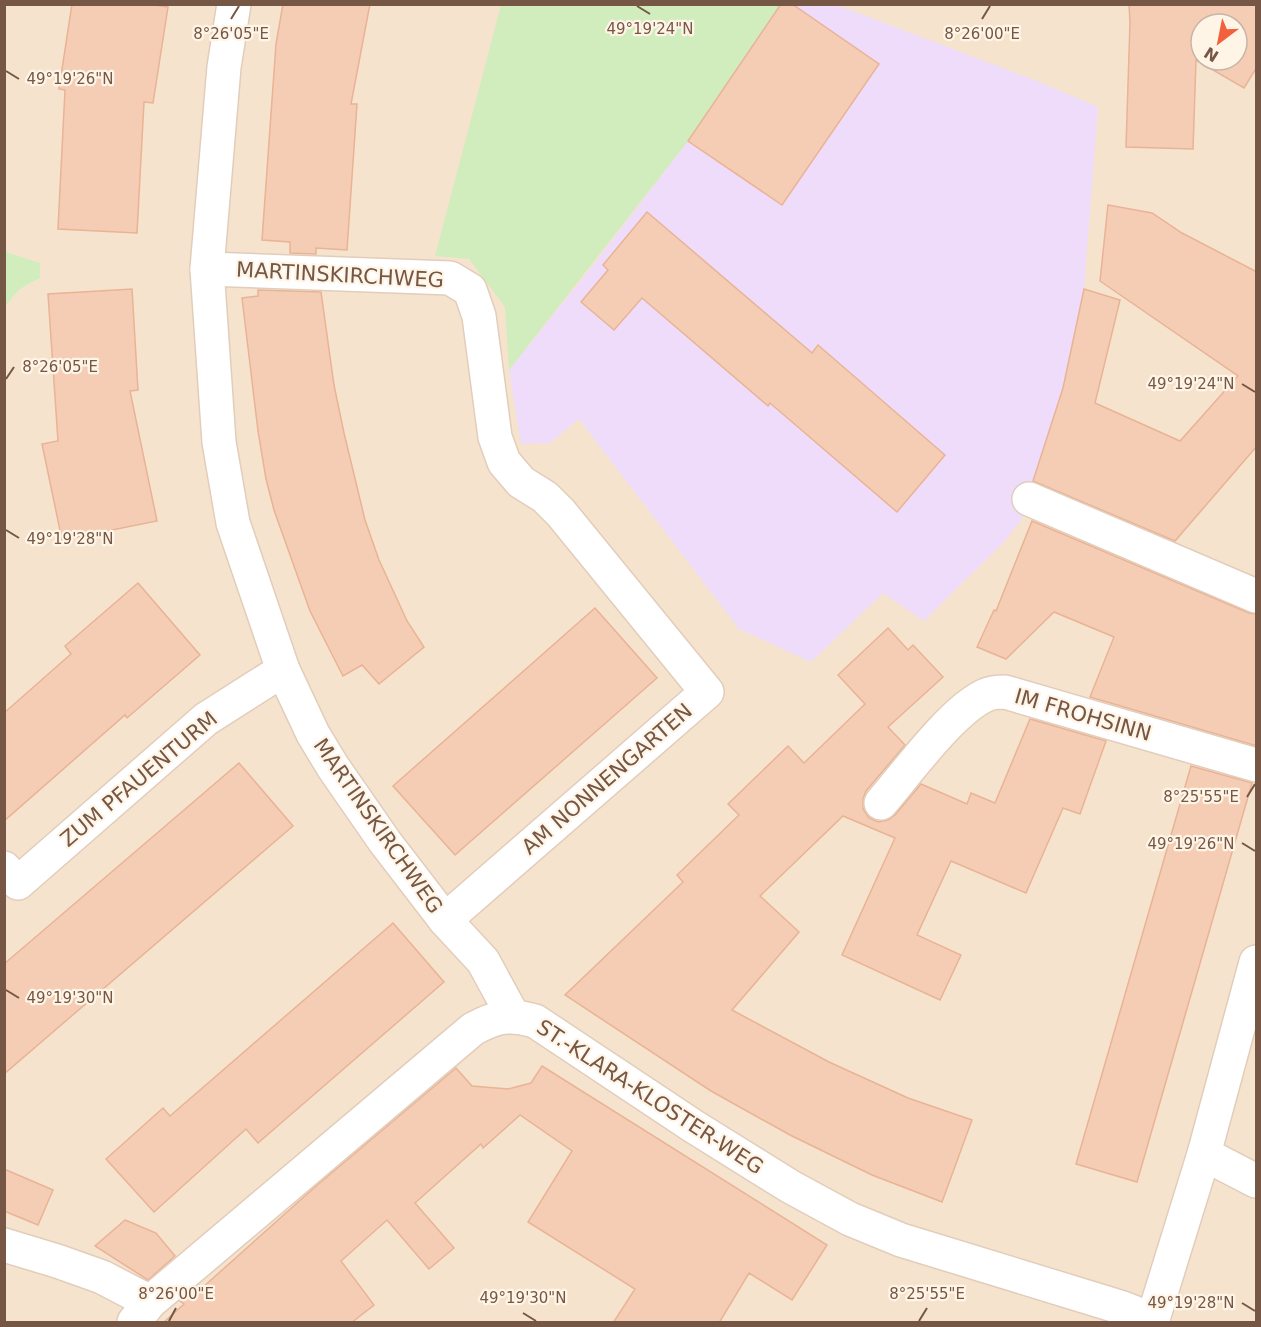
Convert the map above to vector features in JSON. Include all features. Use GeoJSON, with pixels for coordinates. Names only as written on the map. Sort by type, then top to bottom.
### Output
{"type":"FeatureCollection","features":[{"type":"Feature","properties":{"kind":"street","name":"MARTINSKIRCHWEG"},"geometry":{"type":"LineString","coordinates":[[234,4],[224,67],[207,269],[219,442],[233,523],[283,670],[313,734],[333,767],[445,920],[483,961],[513,1016]]}},
{"type":"Feature","properties":{"kind":"street","name":"MARTINSKIRCHWEG"},"geometry":{"type":"LineString","coordinates":[[207,269],[450,278],[470,290],[479,316],[495,437],[504,462],[521,482],[545,497],[586,544]]}},
{"type":"Feature","properties":{"kind":"street"},"geometry":{"type":"LineString","coordinates":[[1029,500],[1255,590]]}},
{"type":"Feature","properties":{"kind":"street","name":"AM NONNENGARTEN"},"geometry":{"type":"LineString","coordinates":[[445,920],[707,692],[586,544]]}},
{"type":"Feature","properties":{"kind":"street","name":"ZUM PFAUENTURM"},"geometry":{"type":"LineString","coordinates":[[4,868],[18,883],[206,718],[283,670]]}},
{"type":"Feature","properties":{"kind":"street","name":"IM FROHSINN"},"geometry":{"type":"LineString","coordinates":[[881,802],[934,740],[970,704],[988,694],[1005,692],[1257,765]]}},
{"type":"Feature","properties":{"kind":"street"},"geometry":{"type":"LineString","coordinates":[[1153,1321],[1204,1154],[1257,962]]}},
{"type":"Feature","properties":{"kind":"street","name":"ST.-KLARA-KLOSTER-WEG"},"geometry":{"type":"LineString","coordinates":[[4,1245],[102,1277],[142,1312],[473,1029],[492,1018],[513,1016],[535,1021],[703,1132],[791,1187],[850,1219],[901,1240],[1123,1308],[1153,1321]]}},
{"type":"Feature","properties":{"kind":"street"},"geometry":{"type":"LineString","coordinates":[[1204,1154],[1257,1181]]}},
{"type":"Feature","properties":{"kind":"shaded area"},"geometry":{"type":"Polygon","coordinates":[[[5,5],[1256,5],[1256,1322],[5,1322],[4,307],[20,289],[40,278],[40,264],[5,250],[5,5]]]}},
{"type":"Feature","properties":{"kind":"shaded area"},"geometry":{"type":"Polygon","coordinates":[[[781,5],[837,5],[1040,82],[1098,107],[1084,289],[1063,388],[1033,481],[1025,515],[1004,542],[924,621],[883,593],[811,662],[739,629],[579,419],[550,443],[521,444],[509,370],[688,141],[781,5]]]}},
{"type":"Feature","properties":{"kind":"green space"},"geometry":{"type":"Polygon","coordinates":[[[501,5],[781,5],[688,141],[509,370],[505,307],[469,259],[435,256],[501,5]]]}},
{"type":"Feature","properties":{"kind":"green space"},"geometry":{"type":"Polygon","coordinates":[[[5,250],[40,263],[40,278],[20,289],[5,306],[5,250]]]}},
{"type":"Feature","properties":{"kind":"building"},"geometry":{"type":"Polygon","coordinates":[[[72,4],[148,4],[168,7],[153,103],[144,102],[137,233],[58,229],[65,90],[59,89],[72,4]]]}},
{"type":"Feature","properties":{"kind":"building"},"geometry":{"type":"Polygon","coordinates":[[[283,4],[370,4],[351,104],[357,104],[347,250],[316,248],[316,254],[290,253],[290,242],[262,240],[276,44],[283,4]]]}},
{"type":"Feature","properties":{"kind":"building"},"geometry":{"type":"Polygon","coordinates":[[[781,4],[792,4],[879,64],[782,205],[688,141],[781,4]]]}},
{"type":"Feature","properties":{"kind":"building"},"geometry":{"type":"Polygon","coordinates":[[[1129,4],[1257,4],[1257,67],[1244,88],[1217,72],[1249,72],[1249,12],[1189,12],[1189,72],[1196,72],[1193,149],[1126,147],[1129,4]]]}},
{"type":"Feature","properties":{"kind":"building"},"geometry":{"type":"Polygon","coordinates":[[[1108,205],[1152,213],[1182,233],[1257,272],[1257,446],[1175,541],[1033,481],[1063,388],[1084,289],[1120,300],[1095,403],[1180,441],[1238,376],[1100,281],[1108,205]]]}},
{"type":"Feature","properties":{"kind":"building"},"geometry":{"type":"Polygon","coordinates":[[[647,212],[812,353],[818,345],[945,455],[897,512],[770,403],[768,406],[642,298],[614,330],[581,302],[608,270],[603,265],[647,212]]]}},
{"type":"Feature","properties":{"kind":"building"},"geometry":{"type":"Polygon","coordinates":[[[132,289],[138,390],[130,391],[157,521],[62,540],[42,444],[58,441],[48,294],[132,289]]]}},
{"type":"Feature","properties":{"kind":"building"},"geometry":{"type":"Polygon","coordinates":[[[258,290],[321,292],[334,385],[365,520],[379,560],[407,621],[424,647],[379,684],[362,665],[343,676],[310,611],[274,510],[258,431],[242,298],[258,296],[258,290]]]}},
{"type":"Feature","properties":{"kind":"building"},"geometry":{"type":"Polygon","coordinates":[[[1032,521],[1249,613],[1257,614],[1257,746],[1090,697],[1114,637],[1054,612],[1006,659],[977,647],[994,610],[996,611],[1032,521]]]}},
{"type":"Feature","properties":{"kind":"building"},"geometry":{"type":"Polygon","coordinates":[[[138,583],[200,655],[127,718],[125,715],[4,821],[4,713],[71,654],[65,646],[138,583]]]}},
{"type":"Feature","properties":{"kind":"building"},"geometry":{"type":"Polygon","coordinates":[[[595,608],[657,678],[455,855],[393,786],[595,608]]]}},
{"type":"Feature","properties":{"kind":"building"},"geometry":{"type":"Polygon","coordinates":[[[888,628],[908,650],[913,645],[943,677],[888,727],[905,745],[866,791],[863,809],[869,818],[878,822],[888,820],[921,784],[967,804],[971,793],[995,803],[1030,719],[1106,741],[1080,814],[1063,808],[1026,893],[951,861],[917,935],[961,955],[940,1000],[842,955],[895,838],[843,816],[760,896],[799,932],[732,1010],[829,1062],[908,1098],[972,1120],[942,1202],[872,1175],[790,1135],[711,1091],[565,995],[683,882],[677,875],[739,815],[728,804],[788,746],[804,763],[865,704],[838,675],[888,628]]]}},
{"type":"Feature","properties":{"kind":"building"},"geometry":{"type":"Polygon","coordinates":[[[239,763],[293,826],[4,1074],[4,964],[239,763]]]}},
{"type":"Feature","properties":{"kind":"building"},"geometry":{"type":"Polygon","coordinates":[[[1191,766],[1252,783],[1137,1182],[1076,1164],[1191,766]]]}},
{"type":"Feature","properties":{"kind":"building"},"geometry":{"type":"Polygon","coordinates":[[[393,923],[444,982],[258,1143],[246,1129],[154,1212],[106,1159],[163,1108],[170,1116],[393,923]]]}},
{"type":"Feature","properties":{"kind":"building"},"geometry":{"type":"Polygon","coordinates":[[[542,1066],[827,1245],[792,1300],[749,1273],[719,1323],[613,1323],[635,1289],[528,1222],[572,1151],[520,1115],[483,1148],[481,1144],[415,1203],[454,1248],[429,1269],[387,1220],[341,1261],[374,1305],[351,1323],[163,1323],[184,1304],[180,1301],[199,1285],[202,1288],[315,1187],[456,1068],[472,1086],[508,1089],[531,1083],[542,1066]]]}},
{"type":"Feature","properties":{"kind":"building"},"geometry":{"type":"Polygon","coordinates":[[[4,1169],[53,1190],[38,1225],[4,1211],[4,1169]]]}},
{"type":"Feature","properties":{"kind":"building"},"geometry":{"type":"Polygon","coordinates":[[[125,1220],[156,1233],[175,1256],[148,1280],[95,1246],[125,1220]]]}}]}
